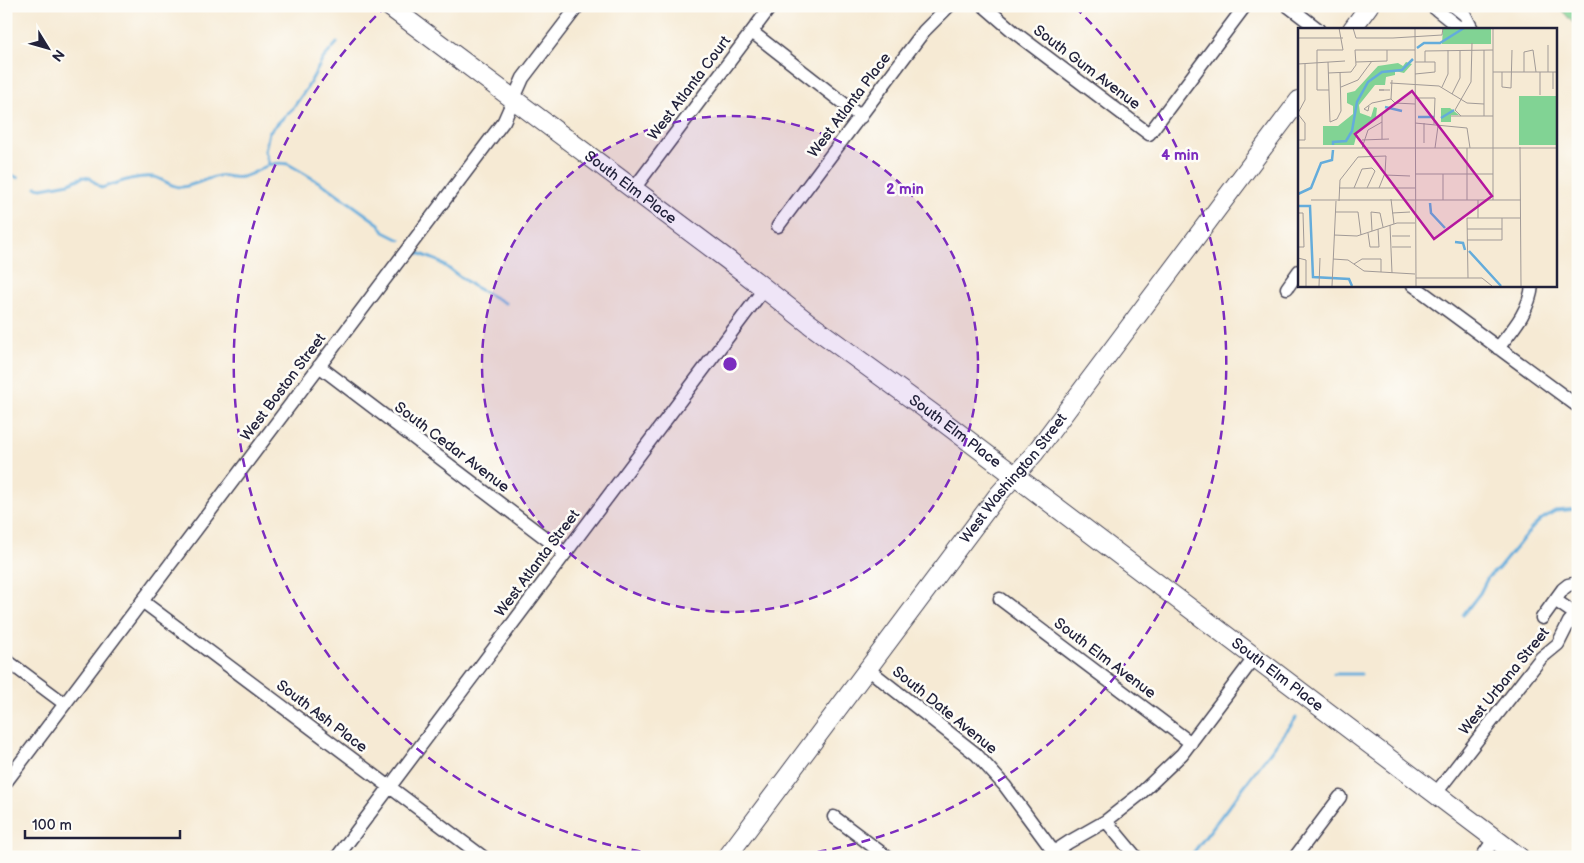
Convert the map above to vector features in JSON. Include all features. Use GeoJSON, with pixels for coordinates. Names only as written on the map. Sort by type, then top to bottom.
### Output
{"type":"FeatureCollection","features":[{"type":"Feature","properties":{"kind":"main road","name":"South Elm Place"},"geometry":{"type":"LineString","coordinates":[[389,6],[1519,857]]}},
{"type":"Feature","properties":{"kind":"main road"},"geometry":{"type":"LineString","coordinates":[[1353,28],[1369,6]]}},
{"type":"Feature","properties":{"kind":"main road","name":"West Washington Street"},"geometry":{"type":"LineString","coordinates":[[727,857],[997,496],[1034,454],[1298,101]]}},
{"type":"Feature","properties":{"kind":"street","name":"West Boston Street"},"geometry":{"type":"LineString","coordinates":[[6,782],[504,121],[523,78],[578,6]]}},
{"type":"Feature","properties":{"kind":"street","name":"West Atlanta Court"},"geometry":{"type":"LineString","coordinates":[[633,190],[771,6]]}},
{"type":"Feature","properties":{"kind":"street","name":"West Atlanta Place"},"geometry":{"type":"LineString","coordinates":[[778,226],[924,31],[949,6]]}},
{"type":"Feature","properties":{"kind":"street","name":"South Gum Avenue"},"geometry":{"type":"LineString","coordinates":[[984,6],[1008,28],[1149,134],[1245,6]]}},
{"type":"Feature","properties":{"kind":"street"},"geometry":{"type":"LineString","coordinates":[[1288,6],[1317,28]]}},
{"type":"Feature","properties":{"kind":"street"},"geometry":{"type":"LineString","coordinates":[[1432,6],[1457,26],[1466,28]]}},
{"type":"Feature","properties":{"kind":"street"},"geometry":{"type":"LineString","coordinates":[[1454,6],[1465,15],[1471,28]]}},
{"type":"Feature","properties":{"kind":"street"},"geometry":{"type":"LineString","coordinates":[[752,32],[862,116]]}},
{"type":"Feature","properties":{"kind":"street"},"geometry":{"type":"LineString","coordinates":[[1287,288],[1298,272]]}},
{"type":"Feature","properties":{"kind":"street"},"geometry":{"type":"LineString","coordinates":[[1414,286],[1576,405]]}},
{"type":"Feature","properties":{"kind":"street"},"geometry":{"type":"LineString","coordinates":[[1498,348],[1526,309],[1532,286]]}},
{"type":"Feature","properties":{"kind":"street","name":"West Atlanta Street"},"geometry":{"type":"LineString","coordinates":[[337,857],[764,289]]}},
{"type":"Feature","properties":{"kind":"street","name":"South Cedar Avenue"},"geometry":{"type":"LineString","coordinates":[[320,366],[565,553]]}},
{"type":"Feature","properties":{"kind":"street","name":"West Urbana Street"},"geometry":{"type":"LineString","coordinates":[[1542,618],[1568,585],[1578,583]]}},
{"type":"Feature","properties":{"kind":"street","name":"South Elm Avenue"},"geometry":{"type":"LineString","coordinates":[[1000,599],[1191,743]]}},
{"type":"Feature","properties":{"kind":"street"},"geometry":{"type":"LineString","coordinates":[[1555,600],[1577,614]]}},
{"type":"Feature","properties":{"kind":"street","name":"South Ash Place"},"geometry":{"type":"LineString","coordinates":[[142,601],[483,857]]}},
{"type":"Feature","properties":{"kind":"street","name":"West Urbana Street"},"geometry":{"type":"LineString","coordinates":[[1436,793],[1541,658],[1558,644],[1569,622],[1577,614]]}},
{"type":"Feature","properties":{"kind":"street"},"geometry":{"type":"LineString","coordinates":[[1049,854],[1106,821],[1140,795],[1182,754],[1255,657]]}},
{"type":"Feature","properties":{"kind":"street"},"geometry":{"type":"LineString","coordinates":[[6,660],[65,704]]}},
{"type":"Feature","properties":{"kind":"street","name":"South Date Avenue"},"geometry":{"type":"LineString","coordinates":[[868,669],[976,754],[1006,786],[1049,854]]}},
{"type":"Feature","properties":{"kind":"street"},"geometry":{"type":"LineString","coordinates":[[1295,857],[1340,797]]}},
{"type":"Feature","properties":{"kind":"street"},"geometry":{"type":"LineString","coordinates":[[834,817],[887,857]]}},
{"type":"Feature","properties":{"kind":"street"},"geometry":{"type":"LineString","coordinates":[[1106,821],[1136,857]]}},
{"type":"Feature","properties":{"kind":"street"},"geometry":{"type":"LineString","coordinates":[[1482,857],[1495,838]]}},
{"type":"Feature","properties":{"kind":"green space"},"geometry":{"type":"Polygon","coordinates":[[[1558,6],[1578,6],[1578,33],[1575,25],[1558,6]]]}},
{"type":"Feature","properties":{"kind":"waterway"},"geometry":{"type":"LineString","coordinates":[[269,164],[265,151],[269,132],[293,108],[323,59],[337,43]]}},
{"type":"Feature","properties":{"kind":"waterway"},"geometry":{"type":"LineString","coordinates":[[36,187],[42,188],[69,183],[83,177],[90,178],[101,188],[141,177],[154,177],[182,187],[209,178],[219,176],[242,177],[269,165],[288,164],[329,188],[379,224],[384,232],[400,240]]}},
{"type":"Feature","properties":{"kind":"waterway"},"geometry":{"type":"LineString","coordinates":[[6,172],[18,178]]}},
{"type":"Feature","properties":{"kind":"waterway"},"geometry":{"type":"LineString","coordinates":[[416,252],[438,261],[473,286],[505,303]]}},
{"type":"Feature","properties":{"kind":"waterway"},"geometry":{"type":"LineString","coordinates":[[1463,615],[1480,593],[1488,577],[1498,569],[1532,528],[1555,511],[1578,509]]}},
{"type":"Feature","properties":{"kind":"waterway"},"geometry":{"type":"LineString","coordinates":[[1334,674],[1361,674]]}},
{"type":"Feature","properties":{"kind":"waterway"},"geometry":{"type":"LineString","coordinates":[[1190,857],[1296,718]]}}]}
